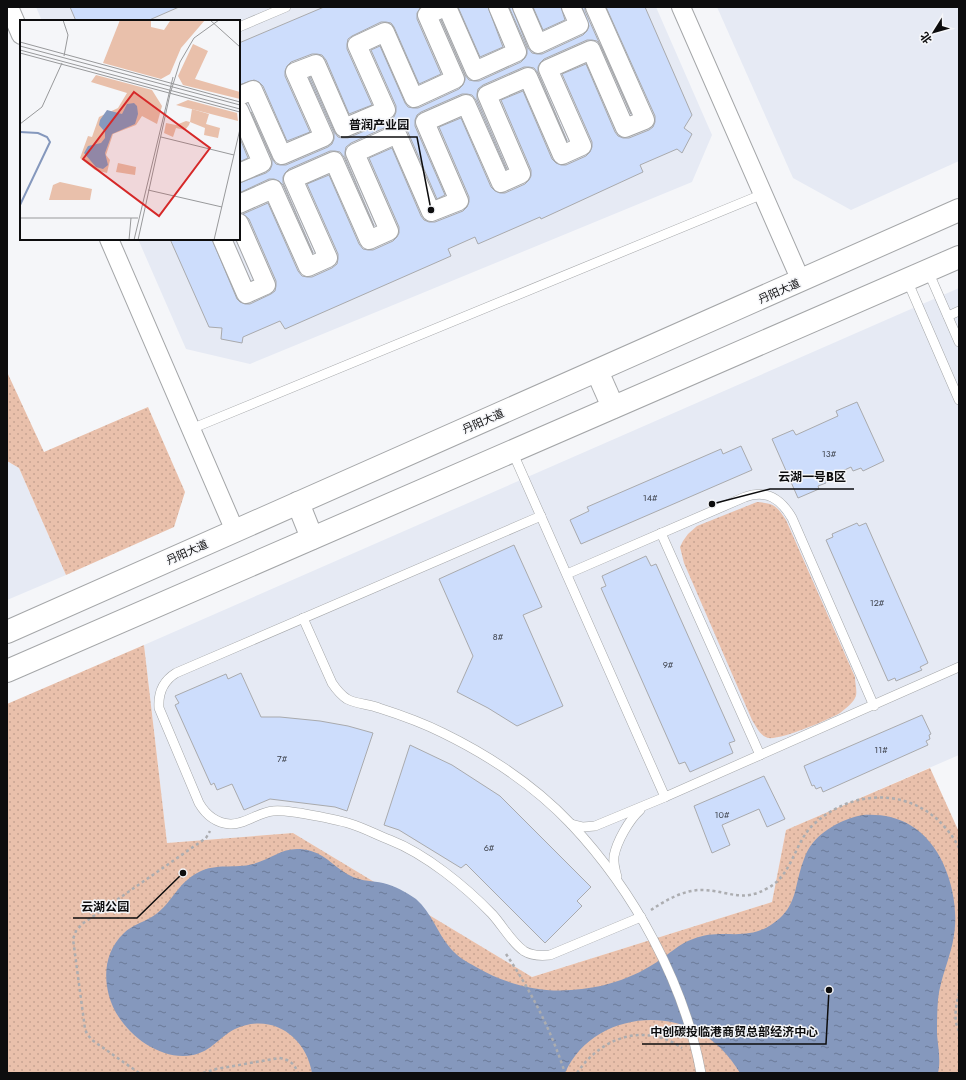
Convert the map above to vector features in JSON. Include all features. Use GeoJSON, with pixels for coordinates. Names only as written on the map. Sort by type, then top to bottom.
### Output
{"type":"FeatureCollection","features":[{"type":"Feature","properties":{"kind":"main road","name":"丹阳大道"},"geometry":{"type":"LineString","coordinates":[[7,632],[959,210]]}},
{"type":"Feature","properties":{"kind":"main road"},"geometry":{"type":"LineString","coordinates":[[7,671],[959,257]]}},
{"type":"Feature","properties":{"kind":"main road"},"geometry":{"type":"LineString","coordinates":[[597,371],[613,407]]}},
{"type":"Feature","properties":{"kind":"main road"},"geometry":{"type":"LineString","coordinates":[[298,503],[312,538]]}},
{"type":"Feature","properties":{"kind":"street"},"geometry":{"type":"LineString","coordinates":[[9,7],[20,33]]}},
{"type":"Feature","properties":{"kind":"street"},"geometry":{"type":"LineString","coordinates":[[240,96],[253,90],[282,155],[324,137],[295,72],[316,64],[344,128],[386,110],[357,44],[385,32],[414,98],[455,79],[427,15],[446,7],[475,71],[517,52],[498,7]]}},
{"type":"Feature","properties":{"kind":"street"},"geometry":{"type":"LineString","coordinates":[[522,7],[538,44],[579,25],[571,7]]}},
{"type":"Feature","properties":{"kind":"street"},"geometry":{"type":"LineString","coordinates":[[240,204],[273,189],[308,267],[328,258],[293,179],[334,161],[369,240],[389,231],[355,153],[397,134],[432,212],[459,200],[425,122],[466,104],[500,183],[521,174],[487,95],[528,77],[562,156],[582,146],[548,69],[591,50],[625,128],[645,120],[596,7]]}},
{"type":"Feature","properties":{"kind":"street"},"geometry":{"type":"LineString","coordinates":[[681,7],[801,281]]}},
{"type":"Feature","properties":{"kind":"street"},"geometry":{"type":"LineString","coordinates":[[240,112],[262,163],[240,173]]}},
{"type":"Feature","properties":{"kind":"street"},"geometry":{"type":"LineString","coordinates":[[222,240],[246,294],[266,285],[240,225]]}},
{"type":"Feature","properties":{"kind":"street"},"geometry":{"type":"LineString","coordinates":[[109,240],[235,531]]}},
{"type":"Feature","properties":{"kind":"lane"},"geometry":{"type":"LineString","coordinates":[[240,27],[286,7]]}},
{"type":"Feature","properties":{"kind":"lane"},"geometry":{"type":"LineString","coordinates":[[191,429],[763,194]]}},
{"type":"Feature","properties":{"kind":"lane"},"geometry":{"type":"LineString","coordinates":[[928,271],[959,342]]}},
{"type":"Feature","properties":{"kind":"lane"},"geometry":{"type":"LineString","coordinates":[[906,280],[959,400]]}},
{"type":"Feature","properties":{"kind":"lane"},"geometry":{"type":"LineString","coordinates":[[948,316],[959,311]]}},
{"type":"Feature","properties":{"kind":"lane"},"geometry":{"type":"LineString","coordinates":[[512,451],[665,797]]}},
{"type":"Feature","properties":{"kind":"lane"},"geometry":{"type":"LineString","coordinates":[[567,574],[752,494],[766,494],[784,505],[792,518],[874,706]]}},
{"type":"Feature","properties":{"kind":"lane"},"geometry":{"type":"LineString","coordinates":[[541,516],[176,673],[169,677],[162,689],[158,702],[161,716],[199,803],[210,817],[232,825],[265,812],[284,811],[351,824],[393,841],[429,862],[464,887],[496,918],[518,947],[534,955],[550,955],[641,917]]}},
{"type":"Feature","properties":{"kind":"lane"},"geometry":{"type":"LineString","coordinates":[[661,533],[760,755]]}},
{"type":"Feature","properties":{"kind":"lane"},"geometry":{"type":"LineString","coordinates":[[303,618],[332,683],[347,699],[395,713],[439,731],[488,758],[549,803],[571,824],[602,859],[641,917],[656,946],[677,991],[690,1027],[700,1069]]}},
{"type":"Feature","properties":{"kind":"lane"},"geometry":{"type":"LineString","coordinates":[[571,824],[583,827],[595,826],[874,706],[959,667]]}},
{"type":"Feature","properties":{"kind":"lane"},"geometry":{"type":"LineString","coordinates":[[618,883],[614,868],[614,856],[634,815],[643,806]]}},
{"type":"Feature","properties":{"kind":"path"},"geometry":{"type":"LineString","coordinates":[[641,917],[665,901],[683,893],[703,890],[737,896],[753,894],[768,888],[782,877],[791,864],[800,842],[812,826],[842,806],[867,798],[879,796],[915,805],[932,815],[942,824],[959,848]]}},
{"type":"Feature","properties":{"kind":"path"},"geometry":{"type":"LineString","coordinates":[[138,1073],[92,1040],[87,1034],[73,939],[76,931],[82,924],[206,838],[210,832],[210,817]]}},
{"type":"Feature","properties":{"kind":"path"},"geometry":{"type":"LineString","coordinates":[[505,952],[535,1001],[549,1029],[564,1073]]}},
{"type":"Feature","properties":{"kind":"path"},"geometry":{"type":"LineString","coordinates":[[959,993],[955,1023],[959,1031]]}},
{"type":"Feature","properties":{"kind":"path"},"geometry":{"type":"LineString","coordinates":[[577,1073],[583,1063],[607,1043],[620,1038],[646,1035],[664,1038],[680,1046],[688,1052],[700,1069]]}},
{"type":"Feature","properties":{"kind":"path"},"geometry":{"type":"LineString","coordinates":[[203,1073],[216,1069],[279,1058],[289,1059],[295,1064],[298,1073]]}},
{"type":"Feature","properties":{"kind":"shaded area"},"geometry":{"type":"Polygon","coordinates":[[[36,7],[656,7],[712,135],[692,182],[250,364],[186,349],[138,240],[240,240],[240,20],[42,20],[36,7]]]}},
{"type":"Feature","properties":{"kind":"shaded area"},"geometry":{"type":"Polygon","coordinates":[[[717,7],[959,7],[959,161],[851,210],[793,178],[717,7]]]}},
{"type":"Feature","properties":{"kind":"shaded area"},"geometry":{"type":"Polygon","coordinates":[[[959,288],[959,755],[786,830],[772,902],[532,977],[293,833],[167,843],[144,645],[959,288]]]}},
{"type":"Feature","properties":{"kind":"shaded area"},"geometry":{"type":"Polygon","coordinates":[[[7,372],[44,452],[148,407],[185,492],[174,527],[66,575],[19,468],[7,461],[7,372]]]}},
{"type":"Feature","properties":{"kind":"shaded area"},"geometry":{"type":"Polygon","coordinates":[[[7,461],[19,468],[66,575],[7,600],[7,461]]]}},
{"type":"Feature","properties":{"kind":"shaded area"},"geometry":{"type":"Polygon","coordinates":[[[757,502],[771,504],[780,511],[786,520],[855,677],[856,688],[856,696],[854,700],[840,713],[804,729],[774,738],[765,737],[758,730],[752,720],[684,563],[680,547],[688,534],[697,526],[757,502]]]}},
{"type":"Feature","properties":{"kind":"shaded area"},"geometry":{"type":"Polygon","coordinates":[[[144,645],[167,843],[293,833],[532,977],[772,902],[786,830],[930,768],[959,832],[959,1073],[7,1073],[7,704],[144,645]]]}},
{"type":"Feature","properties":{"kind":"water"},"geometry":{"type":"Polygon","coordinates":[[[863,815],[881,815],[893,818],[910,825],[922,834],[932,845],[941,859],[952,889],[955,905],[954,935],[939,992],[937,1013],[939,1058],[938,1073],[740,1073],[722,1049],[704,1035],[679,1024],[660,1020],[622,1024],[604,1031],[588,1042],[575,1056],[565,1073],[312,1073],[302,1048],[294,1038],[285,1031],[274,1026],[261,1024],[248,1024],[235,1029],[200,1053],[179,1056],[166,1053],[153,1048],[130,1031],[121,1020],[109,996],[106,970],[113,947],[130,928],[150,918],[163,908],[179,888],[191,877],[205,869],[253,864],[287,850],[294,849],[302,849],[317,853],[353,877],[387,884],[412,896],[426,910],[446,943],[454,952],[488,974],[514,984],[540,989],[568,990],[602,986],[639,972],[657,962],[679,946],[693,939],[716,934],[747,934],[769,926],[780,918],[789,907],[804,859],[808,850],[818,837],[847,819],[863,815]]]}},
{"type":"Feature","properties":{"kind":"building"},"geometry":{"type":"Polygon","coordinates":[[[70,7],[179,7],[149,20],[76,20],[70,7]]]}},
{"type":"Feature","properties":{"kind":"building"},"geometry":{"type":"Polygon","coordinates":[[[324,7],[421,7],[417,13],[417,19],[441,74],[419,84],[394,27],[391,23],[381,22],[352,36],[348,39],[347,44],[347,49],[372,105],[349,114],[326,60],[322,55],[312,54],[291,62],[287,66],[285,76],[310,132],[287,141],[263,86],[254,80],[240,85],[240,43],[324,7]]]}},
{"type":"Feature","properties":{"kind":"building"},"geometry":{"type":"Polygon","coordinates":[[[458,7],[488,7],[503,47],[480,57],[458,7]]]}},
{"type":"Feature","properties":{"kind":"building"},"geometry":{"type":"Polygon","coordinates":[[[509,7],[512,7],[528,48],[532,53],[542,54],[583,35],[587,31],[589,26],[582,7],[585,7],[585,11],[600,45],[597,41],[587,40],[544,59],[538,67],[538,73],[534,68],[524,67],[483,85],[478,89],[477,99],[507,169],[476,100],[472,95],[462,94],[421,112],[417,115],[415,120],[415,126],[445,195],[437,199],[407,130],[403,125],[398,124],[393,124],[351,143],[346,147],[345,157],[374,226],[344,157],[340,152],[330,151],[289,169],[285,173],[283,183],[313,253],[283,185],[279,181],[269,179],[240,193],[240,183],[266,173],[270,170],[272,165],[272,159],[251,112],[276,164],[286,165],[332,144],[334,133],[309,78],[310,77],[335,133],[338,137],[342,138],[348,138],[390,120],[394,117],[396,112],[396,106],[371,50],[380,46],[408,107],[418,108],[459,89],[465,80],[465,75],[469,80],[479,81],[521,62],[525,58],[527,48],[509,7]]]}},
{"type":"Feature","properties":{"kind":"building"},"geometry":{"type":"Polygon","coordinates":[[[533,7],[561,7],[565,20],[543,30],[533,7]]]}},
{"type":"Feature","properties":{"kind":"building"},"geometry":{"type":"Polygon","coordinates":[[[606,7],[645,7],[692,115],[684,128],[692,134],[682,153],[677,149],[640,165],[643,172],[541,219],[540,217],[478,244],[475,237],[448,249],[451,256],[285,329],[280,321],[243,337],[242,343],[221,339],[222,328],[209,327],[170,240],[212,240],[237,299],[245,304],[250,304],[275,291],[276,281],[249,219],[243,214],[268,203],[298,271],[302,276],[312,277],[332,268],[337,264],[338,254],[307,184],[329,175],[359,244],[363,249],[373,250],[393,241],[399,233],[399,227],[369,158],[392,148],[421,216],[424,220],[435,222],[463,211],[469,202],[469,197],[439,127],[461,118],[491,187],[495,191],[505,193],[525,184],[531,176],[531,170],[501,100],[523,91],[552,159],[561,165],[566,165],[586,156],[592,147],[592,142],[562,74],[586,64],[618,136],[629,138],[649,130],[653,127],[655,116],[606,7]]]}},
{"type":"Feature","properties":{"kind":"building"},"geometry":{"type":"Polygon","coordinates":[[[600,45],[601,46],[631,114],[600,45]]]}},
{"type":"Feature","properties":{"kind":"building"},"geometry":{"type":"Polygon","coordinates":[[[240,138],[248,158],[240,162],[240,138]]]}},
{"type":"Feature","properties":{"kind":"building"},"geometry":{"type":"Polygon","coordinates":[[[857,402],[884,461],[863,471],[861,468],[853,471],[851,467],[825,479],[826,483],[818,486],[819,489],[798,498],[772,439],[793,430],[796,435],[838,416],[836,411],[857,402]]]}},
{"type":"Feature","properties":{"kind":"building"},"geometry":{"type":"Polygon","coordinates":[[[741,446],[752,470],[581,544],[570,520],[589,511],[587,507],[721,449],[723,454],[741,446]]]}},
{"type":"Feature","properties":{"kind":"building"},"geometry":{"type":"Polygon","coordinates":[[[857,523],[859,526],[866,523],[928,663],[920,667],[922,670],[896,681],[895,678],[888,681],[826,540],[833,537],[832,534],[857,523]]]}},
{"type":"Feature","properties":{"kind":"building"},"geometry":{"type":"Polygon","coordinates":[[[514,545],[542,607],[523,615],[563,706],[517,726],[488,708],[457,692],[473,656],[439,579],[514,545]]]}},
{"type":"Feature","properties":{"kind":"building"},"geometry":{"type":"Polygon","coordinates":[[[646,556],[651,566],[656,564],[735,741],[729,743],[733,753],[690,772],[685,762],[679,764],[601,588],[606,586],[602,576],[646,556]]]}},
{"type":"Feature","properties":{"kind":"building"},"geometry":{"type":"Polygon","coordinates":[[[241,673],[261,717],[280,717],[320,721],[348,726],[373,733],[347,811],[335,807],[270,799],[244,810],[232,784],[217,790],[214,783],[211,785],[175,705],[179,703],[175,696],[226,674],[228,679],[241,673]]]}},
{"type":"Feature","properties":{"kind":"building"},"geometry":{"type":"Polygon","coordinates":[[[922,715],[931,734],[929,735],[930,739],[926,741],[928,745],[823,792],[821,787],[816,789],[814,785],[812,786],[804,766],[922,715]]]}},
{"type":"Feature","properties":{"kind":"building"},"geometry":{"type":"Polygon","coordinates":[[[410,745],[452,765],[500,796],[591,887],[577,901],[582,906],[545,943],[466,864],[461,868],[399,830],[384,825],[410,745]]]}},
{"type":"Feature","properties":{"kind":"building"},"geometry":{"type":"Polygon","coordinates":[[[764,776],[785,819],[767,827],[759,809],[722,825],[730,845],[712,853],[694,806],[764,776]]]}},
{"type":"Feature","properties":{"kind":"place","name":"普润产业园"},"geometry":{"type":"Point","coordinates":[431,210]}},
{"type":"Feature","properties":{"kind":"place","name":"云湖一号B区"},"geometry":{"type":"Point","coordinates":[712,504]}},
{"type":"Feature","properties":{"kind":"place","name":"云湖公园"},"geometry":{"type":"Point","coordinates":[183,873]}},
{"type":"Feature","properties":{"kind":"place","name":"中创碳投临港商贸总部经济中心"},"geometry":{"type":"Point","coordinates":[829,990]}}]}
